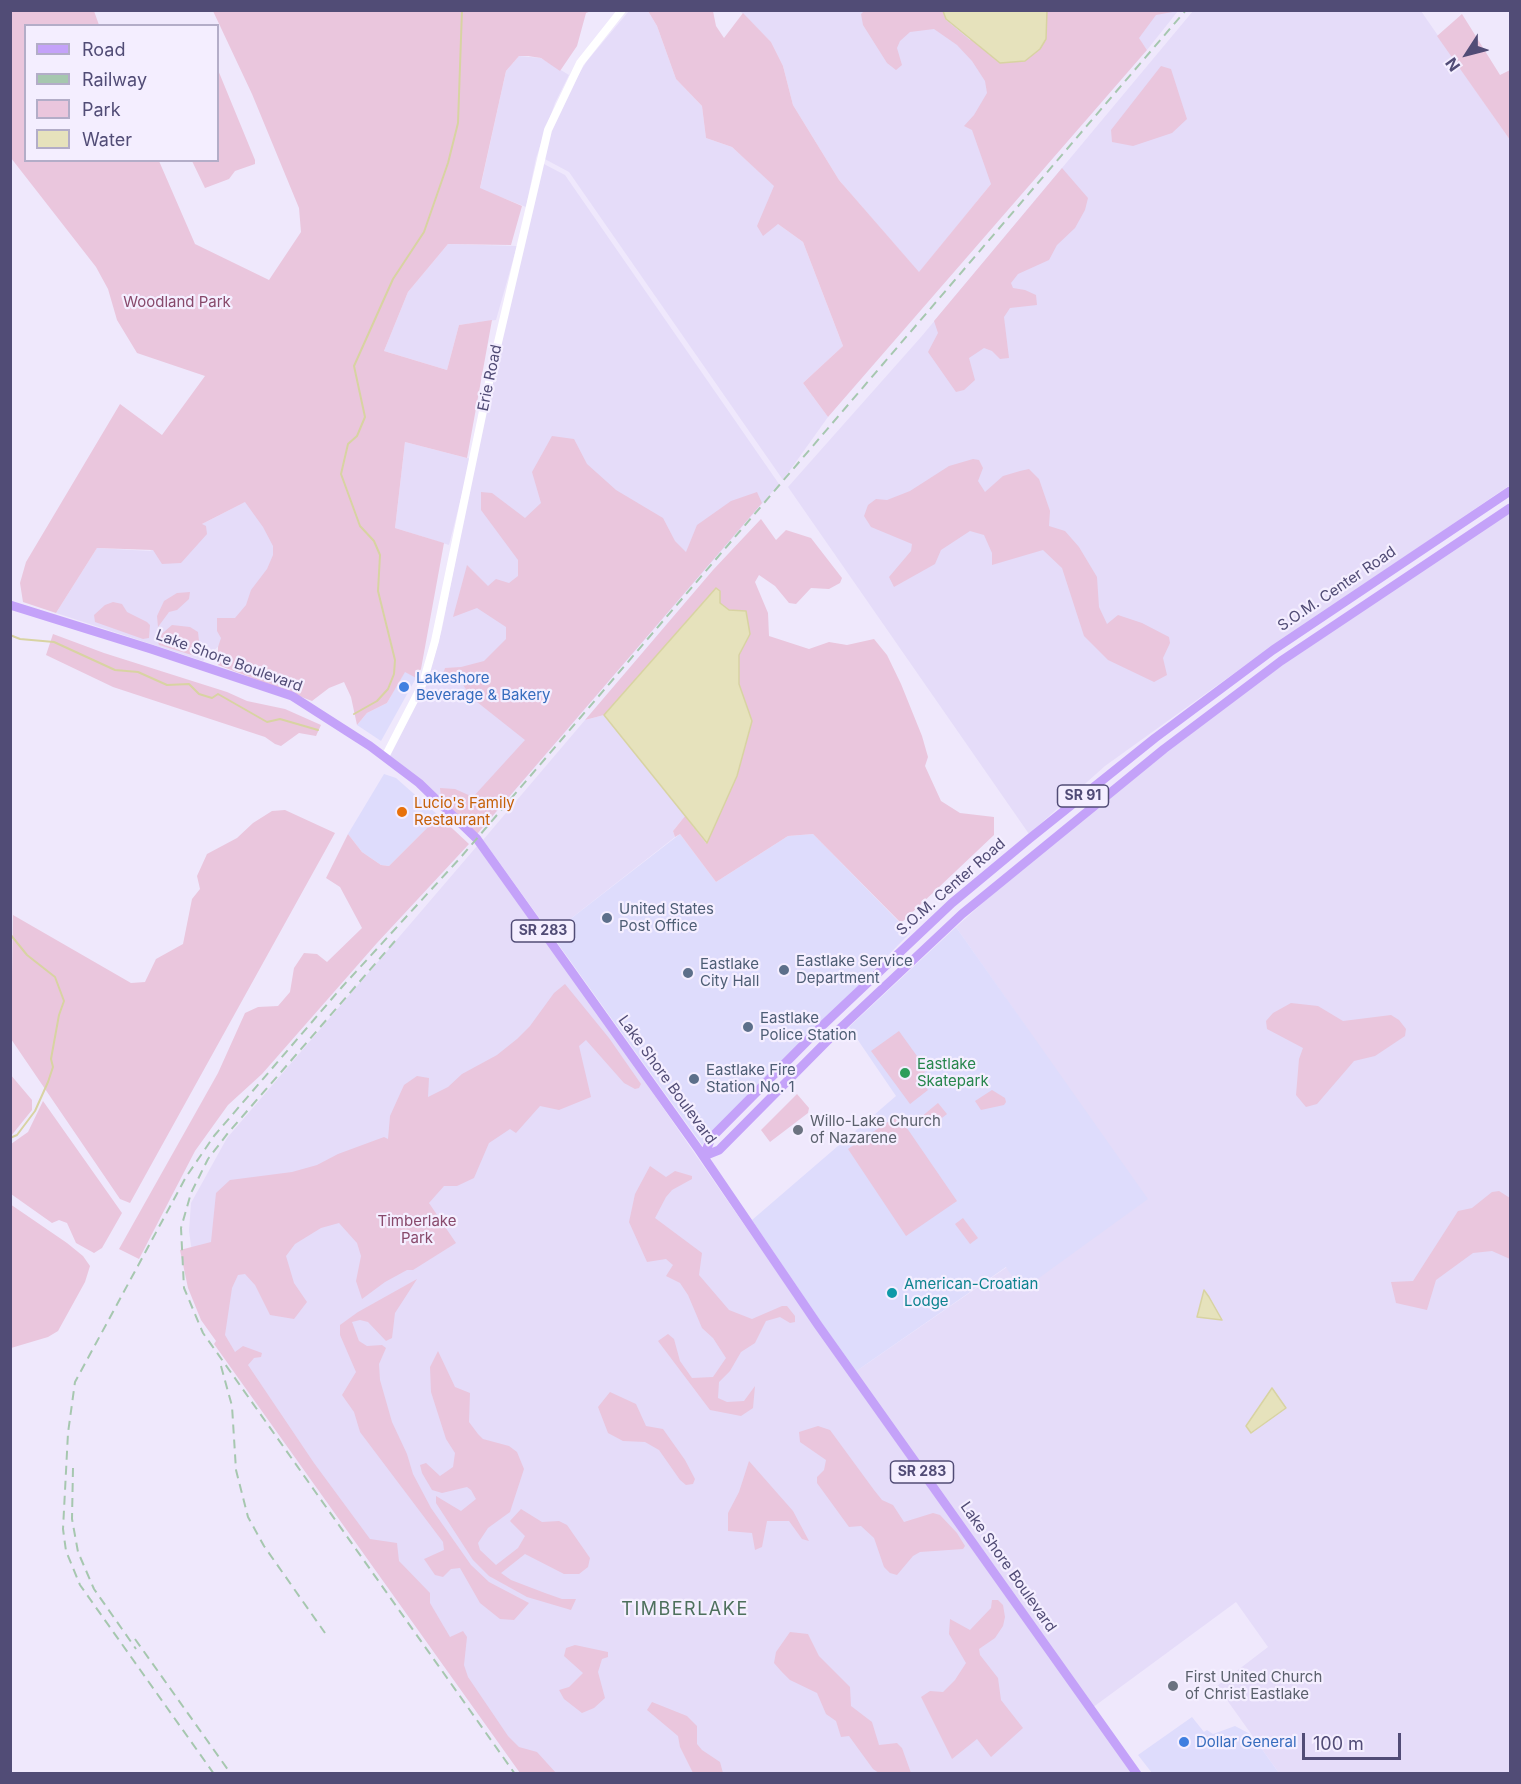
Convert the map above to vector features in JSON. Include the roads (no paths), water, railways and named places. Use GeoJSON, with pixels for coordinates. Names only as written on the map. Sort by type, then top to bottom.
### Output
{"type":"FeatureCollection","features":[{"type":"Feature","properties":{"kind":"main road","name":"S.O.M. Center Road"},"geometry":{"type":"LineString","coordinates":[[704,1156],[711,1138],[822,1026],[952,903],[1155,738],[1273,650],[1510,490]]}},
{"type":"Feature","properties":{"kind":"main road","name":"S.O.M. Center Road"},"geometry":{"type":"LineString","coordinates":[[704,1156],[720,1150],[832,1036],[962,914],[1145,764],[1281,662],[1510,508]]}},
{"type":"Feature","properties":{"kind":"main road","name":"Lake Shore Boulevard"},"geometry":{"type":"LineString","coordinates":[[10,606],[292,696],[385,757],[419,783],[477,839],[704,1156],[818,1324],[1137,1773]]}},
{"type":"Feature","properties":{"kind":"street","name":"Erie Road"},"geometry":{"type":"LineString","coordinates":[[385,757],[423,683],[435,641],[492,368],[548,130],[580,63],[622,10]]}},
{"type":"Feature","properties":{"kind":"water"},"geometry":{"type":"Polygon","coordinates":[[[943,11],[1047,11],[1046,39],[1040,49],[1025,61],[1000,63],[946,19],[943,11]]]}},
{"type":"Feature","properties":{"kind":"water"},"geometry":{"type":"Polygon","coordinates":[[[716,588],[720,591],[720,603],[729,610],[746,611],[750,634],[739,655],[739,684],[752,721],[737,776],[707,843],[604,715],[716,588]]]}},
{"type":"Feature","properties":{"kind":"water"},"geometry":{"type":"Polygon","coordinates":[[[1204,1290],[1209,1297],[1222,1320],[1197,1317],[1204,1290]]]}},
{"type":"Feature","properties":{"kind":"water"},"geometry":{"type":"Polygon","coordinates":[[[1272,1388],[1286,1408],[1251,1433],[1246,1426],[1272,1388]]]}},
{"type":"Feature","properties":{"kind":"waterway"},"geometry":{"type":"LineString","coordinates":[[354,714],[377,701],[388,689],[394,674],[395,660],[378,591],[380,555],[374,541],[360,526],[341,474],[348,444],[357,436],[365,417],[354,366],[393,279],[424,232],[448,163],[458,123],[462,10]]}},
{"type":"Feature","properties":{"kind":"waterway"},"geometry":{"type":"LineString","coordinates":[[10,635],[20,639],[54,642],[115,670],[138,672],[167,685],[189,684],[199,694],[212,698],[218,694],[267,722],[280,719],[318,730]]}},
{"type":"Feature","properties":{"kind":"waterway"},"geometry":{"type":"LineString","coordinates":[[10,934],[27,955],[55,977],[64,1001],[59,1015],[51,1059],[53,1067],[48,1082],[35,1111],[17,1135],[10,1138]]}},
{"type":"Feature","properties":{"kind":"railway"},"geometry":{"type":"LineString","coordinates":[[214,1774],[80,1585],[66,1551],[63,1529],[68,1433],[75,1382],[186,1177],[214,1136],[342,987],[461,857],[1186,10]]}},
{"type":"Feature","properties":{"kind":"railway"},"geometry":{"type":"LineString","coordinates":[[395,941],[208,1159],[191,1193],[181,1228],[184,1288],[203,1333],[515,1774]]}},
{"type":"Feature","properties":{"kind":"railway"},"geometry":{"type":"LineString","coordinates":[[221,1366],[232,1406],[236,1470],[248,1517],[264,1546],[325,1633]]}},
{"type":"Feature","properties":{"kind":"railway"},"geometry":{"type":"LineString","coordinates":[[73,1468],[72,1519],[78,1552],[94,1589],[136,1649]]}},
{"type":"Feature","properties":{"kind":"railway"},"geometry":{"type":"LineString","coordinates":[[135,1639],[231,1774]]}},
{"type":"Feature","properties":{"kind":"place","name":"Lakeshore Beverage & Bakery"},"geometry":{"type":"Point","coordinates":[404,687]}},
{"type":"Feature","properties":{"kind":"place","name":"Lucio's Family Restaurant"},"geometry":{"type":"Point","coordinates":[402,812]}},
{"type":"Feature","properties":{"kind":"place","name":"United States Post Office"},"geometry":{"type":"Point","coordinates":[607,918]}},
{"type":"Feature","properties":{"kind":"place","name":"Eastlake Service Department"},"geometry":{"type":"Point","coordinates":[784,970]}},
{"type":"Feature","properties":{"kind":"place","name":"Eastlake City Hall"},"geometry":{"type":"Point","coordinates":[688,973]}},
{"type":"Feature","properties":{"kind":"place","name":"Eastlake Police Station"},"geometry":{"type":"Point","coordinates":[748,1027]}},
{"type":"Feature","properties":{"kind":"place","name":"Eastlake Skatepark"},"geometry":{"type":"Point","coordinates":[905,1073]}},
{"type":"Feature","properties":{"kind":"place","name":"Eastlake Fire Station No. 1"},"geometry":{"type":"Point","coordinates":[694,1079]}},
{"type":"Feature","properties":{"kind":"place","name":"Willo-Lake Church of Nazarene"},"geometry":{"type":"Point","coordinates":[798,1130]}},
{"type":"Feature","properties":{"kind":"place","name":"American-Croatian Lodge"},"geometry":{"type":"Point","coordinates":[892,1293]}},
{"type":"Feature","properties":{"kind":"place","name":"First United Church of Christ Eastlake"},"geometry":{"type":"Point","coordinates":[1173,1686]}},
{"type":"Feature","properties":{"kind":"place","name":"Dollar General"},"geometry":{"type":"Point","coordinates":[1184,1742]}},
{"type":"Feature","properties":{"kind":"district","name":"TIMBERLAKE"},"geometry":{"type":"Point","coordinates":[685,1610]}},
{"type":"Feature","properties":{"kind":"park label","name":"Woodland Park"},"geometry":{"type":"Point","coordinates":[177,302]}},
{"type":"Feature","properties":{"kind":"park label","name":"Timberlake Park"},"geometry":{"type":"Point","coordinates":[417,1230]}}]}
